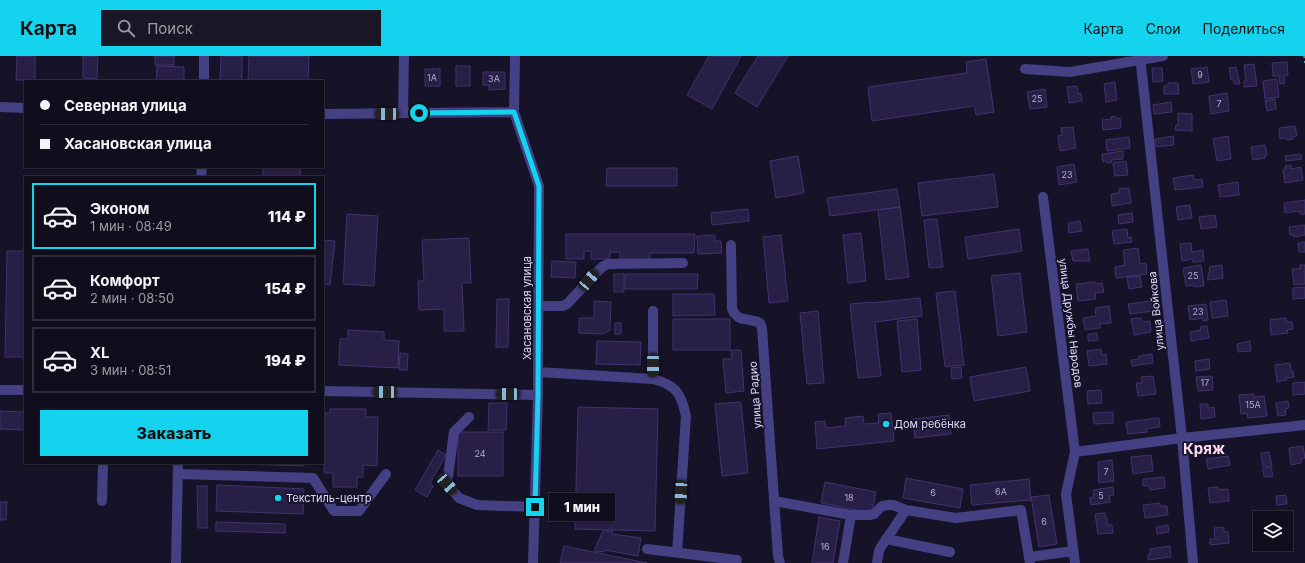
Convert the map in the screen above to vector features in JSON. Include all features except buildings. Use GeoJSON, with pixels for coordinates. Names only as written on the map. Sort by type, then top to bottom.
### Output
{"type":"FeatureCollection","features":[{"type":"Feature","properties":{"kind":"street"},"geometry":{"type":"LineString","coordinates":[[204,56],[204,80]]}},
{"type":"Feature","properties":{"kind":"street"},"geometry":{"type":"LineString","coordinates":[[403,113],[404,56]]}},
{"type":"Feature","properties":{"kind":"street","name":"Хасановская улица"},"geometry":{"type":"LineString","coordinates":[[515,56],[514,112],[539,186],[538,395],[533,563]]}},
{"type":"Feature","properties":{"kind":"street"},"geometry":{"type":"LineString","coordinates":[[1025,69],[1070,72],[1140,58],[1163,56]]}},
{"type":"Feature","properties":{"kind":"street","name":"улица Войкова"},"geometry":{"type":"LineString","coordinates":[[1140,58],[1182,438],[1193,563]]}},
{"type":"Feature","properties":{"kind":"street"},"geometry":{"type":"LineString","coordinates":[[0,107],[24,108]]}},
{"type":"Feature","properties":{"kind":"street"},"geometry":{"type":"LineString","coordinates":[[324,114],[514,112]]}},
{"type":"Feature","properties":{"kind":"street","name":"улица Дружбы Народов"},"geometry":{"type":"LineString","coordinates":[[1043,197],[1075,452],[1066,494],[1075,563]]}},
{"type":"Feature","properties":{"kind":"street","name":"улица Радио"},"geometry":{"type":"LineString","coordinates":[[731,245],[732,309],[735,315],[740,319],[754,320],[760,323],[762,328],[778,556],[780,563]]}},
{"type":"Feature","properties":{"kind":"street"},"geometry":{"type":"LineString","coordinates":[[538,306],[562,306],[567,304],[598,270],[608,264],[683,263]]}},
{"type":"Feature","properties":{"kind":"street"},"geometry":{"type":"LineString","coordinates":[[653,311],[653,379]]}},
{"type":"Feature","properties":{"kind":"street"},"geometry":{"type":"LineString","coordinates":[[538,372],[653,379],[666,382],[676,390],[683,401],[686,416],[678,552]]}},
{"type":"Feature","properties":{"kind":"street"},"geometry":{"type":"LineString","coordinates":[[0,390],[24,390]]}},
{"type":"Feature","properties":{"kind":"street"},"geometry":{"type":"LineString","coordinates":[[324,391],[538,395]]}},
{"type":"Feature","properties":{"kind":"street"},"geometry":{"type":"LineString","coordinates":[[469,417],[454,432],[447,484],[459,498],[477,505],[535,507]]}},
{"type":"Feature","properties":{"kind":"street"},"geometry":{"type":"LineString","coordinates":[[1075,452],[1182,438],[1305,425]]}},
{"type":"Feature","properties":{"kind":"street"},"geometry":{"type":"LineString","coordinates":[[102,501],[103,464]]}},
{"type":"Feature","properties":{"kind":"street"},"geometry":{"type":"LineString","coordinates":[[176,563],[178,464]]}},
{"type":"Feature","properties":{"kind":"street"},"geometry":{"type":"LineString","coordinates":[[178,474],[313,478],[334,510],[359,510],[386,474]]}},
{"type":"Feature","properties":{"kind":"street"},"geometry":{"type":"LineString","coordinates":[[774,501],[851,516],[869,516],[874,514],[882,506],[889,505],[894,505],[906,510],[956,518],[1022,510],[1030,560],[1073,551]]}},
{"type":"Feature","properties":{"kind":"street"},"geometry":{"type":"LineString","coordinates":[[877,563],[879,551],[906,510]]}},
{"type":"Feature","properties":{"kind":"street"},"geometry":{"type":"LineString","coordinates":[[843,563],[851,516]]}},
{"type":"Feature","properties":{"kind":"street"},"geometry":{"type":"LineString","coordinates":[[886,539],[950,552]]}},
{"type":"Feature","properties":{"kind":"street"},"geometry":{"type":"LineString","coordinates":[[647,549],[738,560]]}},
{"type":"Feature","properties":{"kind":"path"},"geometry":{"type":"LineString","coordinates":[[1304,56],[1305,64]]}},
{"type":"Feature","properties":{"kind":"place","name":"Дом ребёнка"},"geometry":{"type":"Point","coordinates":[886,424]}},
{"type":"Feature","properties":{"kind":"place","name":"Текстиль-центр"},"geometry":{"type":"Point","coordinates":[278,498]}},
{"type":"Feature","properties":{"kind":"district","name":"Кряж"},"geometry":{"type":"Point","coordinates":[1204,449]}},
{"type":"Feature","properties":{"kind":"route"},"geometry":{"type":"LineString","coordinates":[[419,113],[514,112],[539,186],[538,395],[535,507]]}}]}
